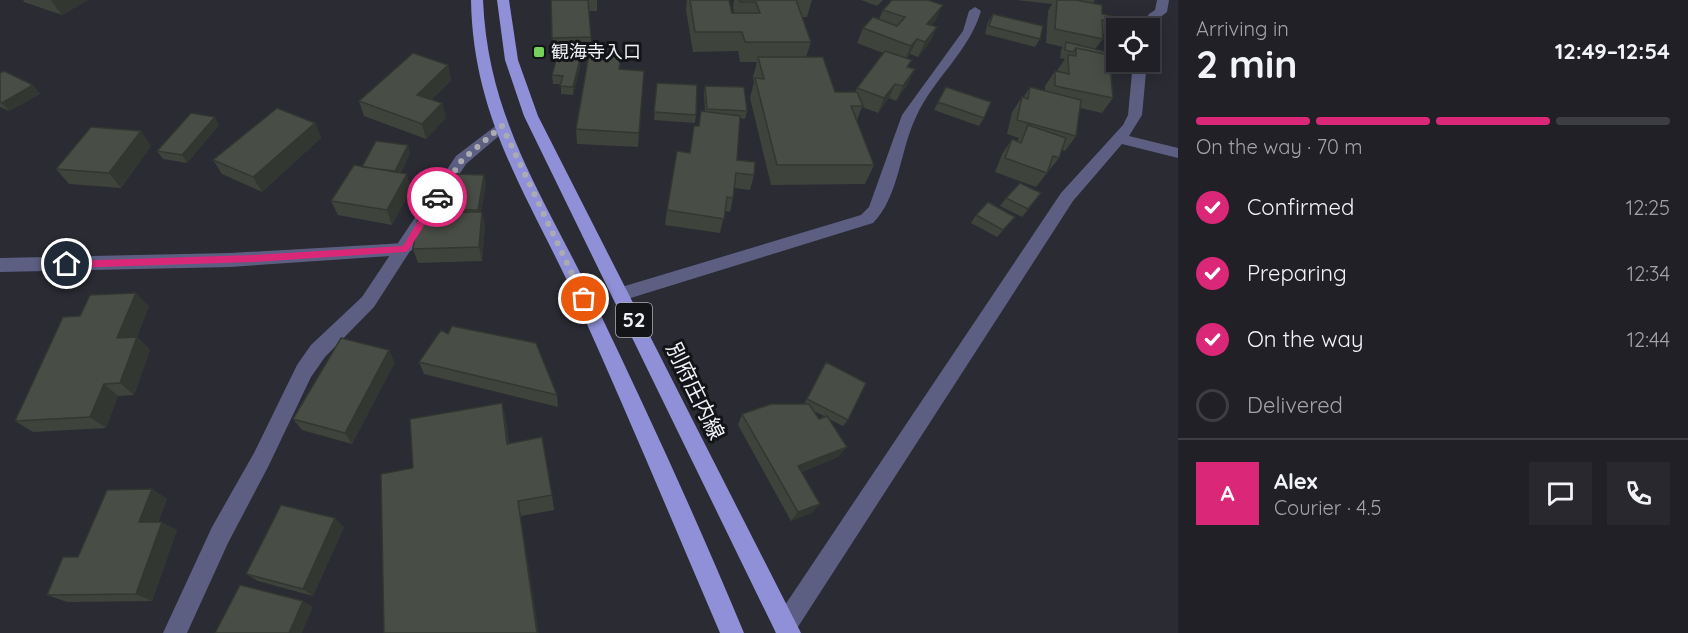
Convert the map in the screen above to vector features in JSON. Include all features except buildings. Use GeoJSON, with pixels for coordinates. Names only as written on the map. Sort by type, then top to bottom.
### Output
{"type":"FeatureCollection","features":[{"type":"Feature","properties":{"kind":"main road","name":"52"},"geometry":{"type":"LineString","coordinates":[[477,0],[478,51],[486,85],[502,126],[594,321],[732,633]]}},
{"type":"Feature","properties":{"kind":"main road","name":"別府庄内線"},"geometry":{"type":"LineString","coordinates":[[506,2],[503,21],[518,85],[787,629]]}},
{"type":"Feature","properties":{"kind":"street"},"geometry":{"type":"LineString","coordinates":[[1152,18],[1161,12],[1164,0]]}},
{"type":"Feature","properties":{"kind":"street"},"geometry":{"type":"LineString","coordinates":[[621,294],[867,219],[876,210],[909,115],[969,31],[975,11]]}},
{"type":"Feature","properties":{"kind":"street"},"geometry":{"type":"LineString","coordinates":[[787,629],[1067,197],[1119,138],[1135,115],[1139,72]]}},
{"type":"Feature","properties":{"kind":"street"},"geometry":{"type":"LineString","coordinates":[[175,633],[220,535],[261,460],[304,371],[318,351],[368,302],[462,160],[502,126]]}},
{"type":"Feature","properties":{"kind":"street"},"geometry":{"type":"LineString","coordinates":[[1119,138],[1178,153]]}},
{"type":"Feature","properties":{"kind":"street"},"geometry":{"type":"LineString","coordinates":[[0,265],[238,260],[405,249]]}},
{"type":"Feature","properties":{"kind":"way so far"},"geometry":{"type":"LineString","coordinates":[[437,197],[472,149],[502,126],[584,299]]}},
{"type":"Feature","properties":{"kind":"place","name":"観海寺入口"},"geometry":{"type":"Point","coordinates":[539,52]}},
{"type":"Feature","properties":{"kind":"route"},"geometry":{"type":"LineString","coordinates":[[67,264],[254,259],[405,249],[437,197]]}}]}
